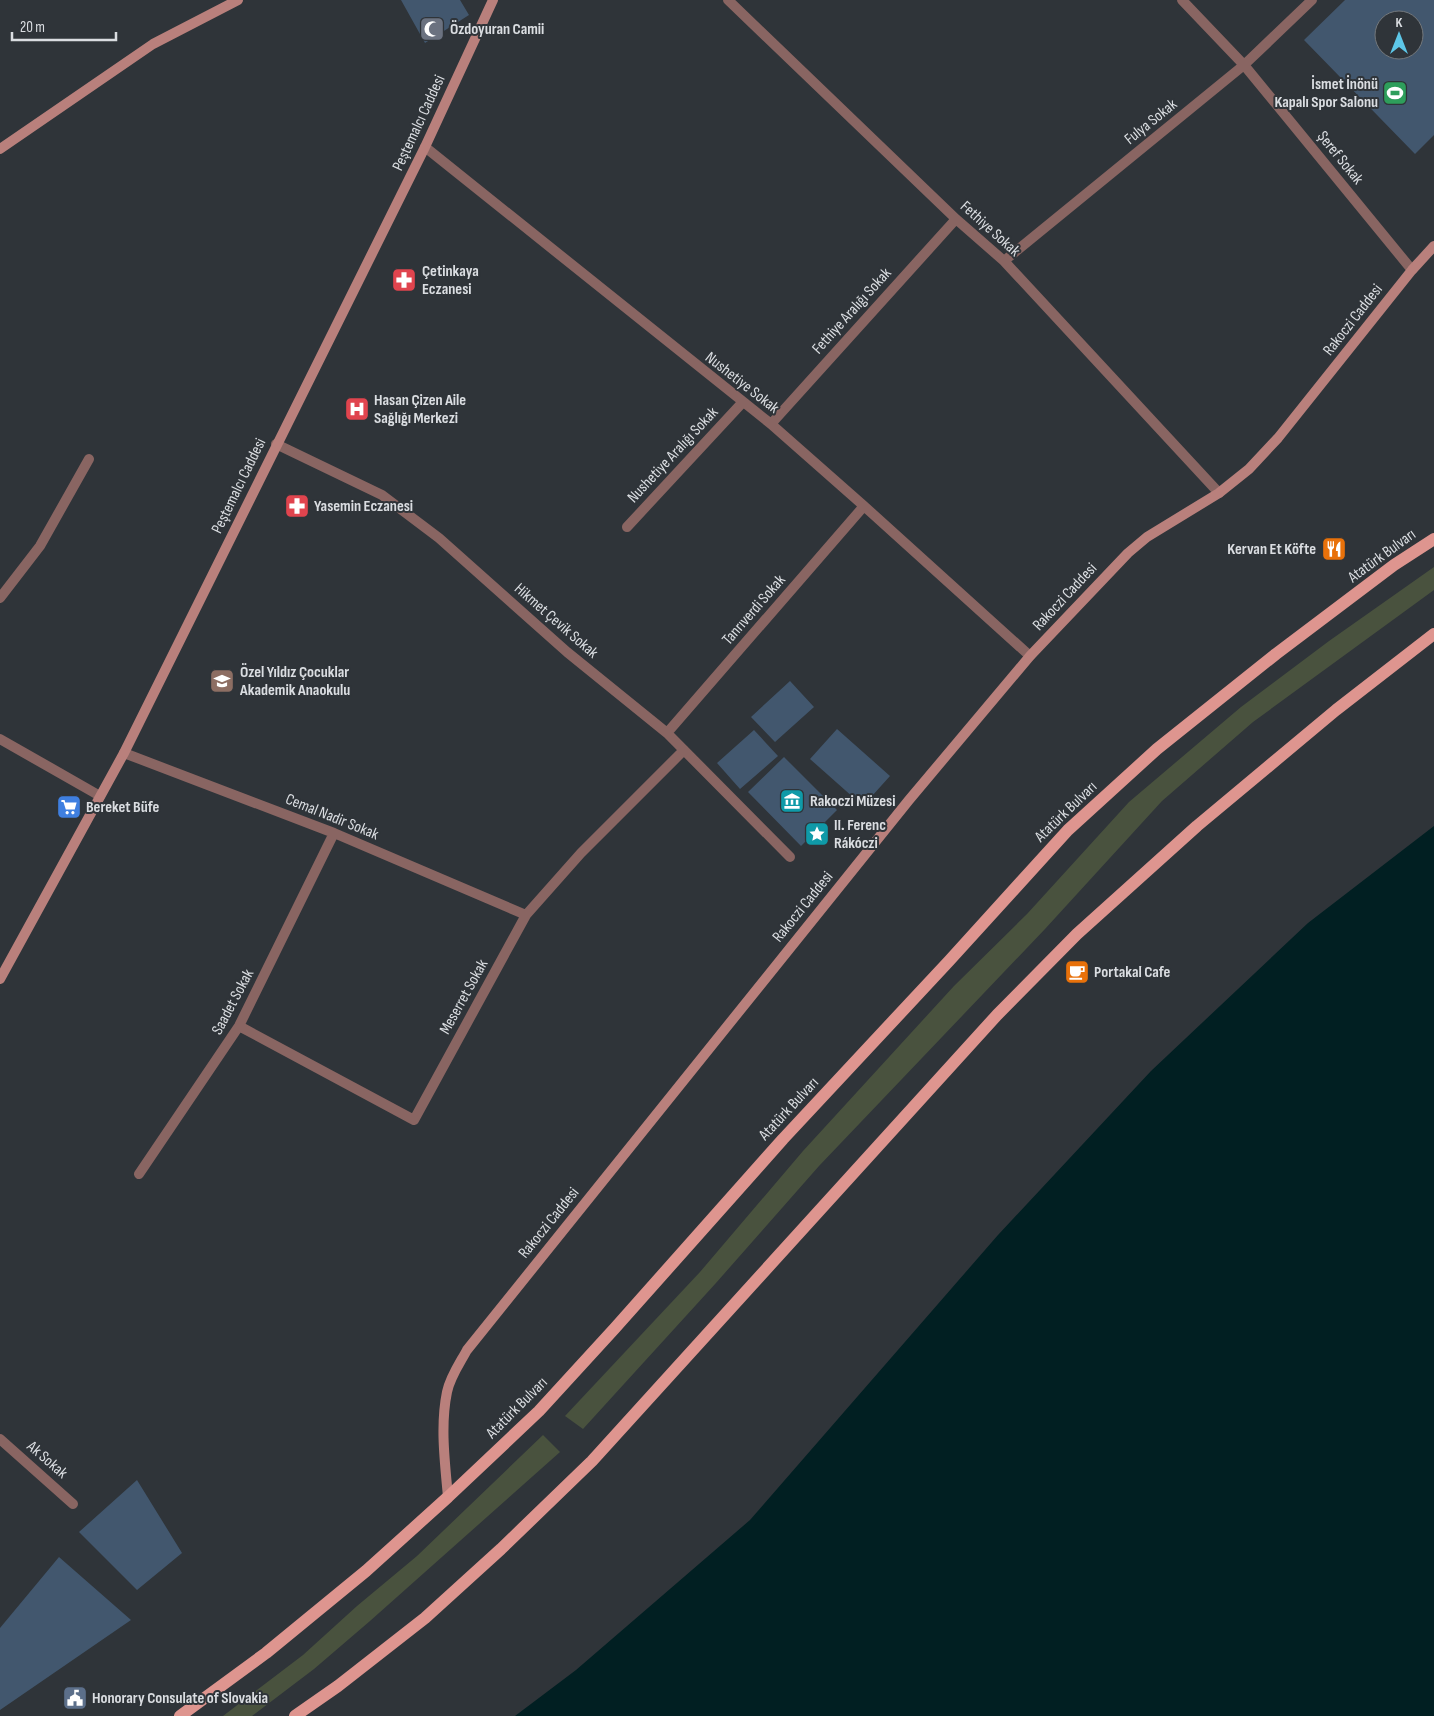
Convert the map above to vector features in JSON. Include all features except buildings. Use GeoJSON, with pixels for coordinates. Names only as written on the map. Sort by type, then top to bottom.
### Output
{"type":"FeatureCollection","features":[{"type":"Feature","properties":{"kind":"main road","name":"Atatürk Bulvarı"},"geometry":{"type":"LineString","coordinates":[[180,1716],[266,1653],[366,1571],[539,1411],[783,1139],[949,962],[1068,830],[1157,749],[1324,618],[1394,565],[1434,538]]}},
{"type":"Feature","properties":{"kind":"main road"},"geometry":{"type":"LineString","coordinates":[[295,1716],[338,1686],[425,1618],[592,1461],[997,1015],[1077,934],[1204,820],[1336,710],[1434,634]]}},
{"type":"Feature","properties":{"kind":"street"},"geometry":{"type":"LineString","coordinates":[[0,149],[153,44],[238,0]]}},
{"type":"Feature","properties":{"kind":"street","name":"Peştemalcı Caddesi"},"geometry":{"type":"LineString","coordinates":[[0,979],[124,753],[425,147],[493,0]]}},
{"type":"Feature","properties":{"kind":"street","name":"Fethiye Sokak"},"geometry":{"type":"LineString","coordinates":[[728,0],[956,219],[1004,261],[1219,493]]}},
{"type":"Feature","properties":{"kind":"street","name":"Şeref Sokak"},"geometry":{"type":"LineString","coordinates":[[1182,0],[1244,65],[1412,270]]}},
{"type":"Feature","properties":{"kind":"street","name":"Fulya Sokak"},"geometry":{"type":"LineString","coordinates":[[1004,261],[1244,65],[1312,0]]}},
{"type":"Feature","properties":{"kind":"street","name":"Nushetiye Sokak"},"geometry":{"type":"LineString","coordinates":[[425,147],[742,403],[771,424],[1030,656]]}},
{"type":"Feature","properties":{"kind":"street","name":"Fethiye Aralığı Sokak"},"geometry":{"type":"LineString","coordinates":[[771,424],[956,219]]}},
{"type":"Feature","properties":{"kind":"street","name":"Rakoczi Caddesi"},"geometry":{"type":"LineString","coordinates":[[448,1497],[443,1452],[447,1390],[467,1350],[909,800],[1030,656],[1128,553],[1147,537],[1219,493],[1249,469],[1278,438],[1412,270],[1434,246]]}},
{"type":"Feature","properties":{"kind":"street","name":"Nushetiye Aralığı Sokak"},"geometry":{"type":"LineString","coordinates":[[627,527],[742,403]]}},
{"type":"Feature","properties":{"kind":"street","name":"Hikmet Çevik Sokak"},"geometry":{"type":"LineString","coordinates":[[276,444],[382,495],[439,538],[567,652],[667,733],[790,857]]}},
{"type":"Feature","properties":{"kind":"street"},"geometry":{"type":"LineString","coordinates":[[0,598],[40,546],[89,459]]}},
{"type":"Feature","properties":{"kind":"street","name":"Tanrıverdi Sokak"},"geometry":{"type":"LineString","coordinates":[[667,733],[864,506]]}},
{"type":"Feature","properties":{"kind":"street"},"geometry":{"type":"LineString","coordinates":[[0,740],[100,796]]}},
{"type":"Feature","properties":{"kind":"street","name":"Meserret Sokak"},"geometry":{"type":"LineString","coordinates":[[240,1026],[414,1120],[526,916],[581,853],[684,750]]}},
{"type":"Feature","properties":{"kind":"street","name":"Cemal Nadir Sokak"},"geometry":{"type":"LineString","coordinates":[[124,753],[334,833],[526,916]]}},
{"type":"Feature","properties":{"kind":"street","name":"Saadet Sokak"},"geometry":{"type":"LineString","coordinates":[[139,1174],[240,1026],[334,833]]}},
{"type":"Feature","properties":{"kind":"street","name":"Ak Sokak"},"geometry":{"type":"LineString","coordinates":[[0,1439],[74,1504]]}},
{"type":"Feature","properties":{"kind":"green space"},"geometry":{"type":"Polygon","coordinates":[[[1434,567],[1434,590],[1253,722],[1162,801],[1045,929],[819,1166],[583,1429],[565,1416],[700,1272],[803,1151],[954,986],[1027,914],[1129,802],[1241,707],[1329,641],[1434,567]]]}},
{"type":"Feature","properties":{"kind":"green space"},"geometry":{"type":"Polygon","coordinates":[[[543,1435],[560,1452],[370,1621],[314,1669],[252,1716],[223,1716],[303,1655],[357,1606],[417,1556],[543,1435]]]}},
{"type":"Feature","properties":{"kind":"water"},"geometry":{"type":"Polygon","coordinates":[[[1434,826],[1434,1716],[515,1716],[576,1670],[750,1520],[998,1235],[1151,1071],[1308,923],[1434,826]]]}},
{"type":"Feature","properties":{"kind":"place","name":"Özdoyuran Camii"},"geometry":{"type":"Point","coordinates":[432,29]}},
{"type":"Feature","properties":{"kind":"place","name":"İsmet İnönü Kapalı Spor Salonu"},"geometry":{"type":"Point","coordinates":[1395,93]}},
{"type":"Feature","properties":{"kind":"place","name":"Çetinkaya Eczanesi"},"geometry":{"type":"Point","coordinates":[404,280]}},
{"type":"Feature","properties":{"kind":"place","name":"Hasan Çizen Aile Sağlığı Merkezi"},"geometry":{"type":"Point","coordinates":[357,409]}},
{"type":"Feature","properties":{"kind":"place","name":"Yasemin Eczanesi"},"geometry":{"type":"Point","coordinates":[297,506]}},
{"type":"Feature","properties":{"kind":"place","name":"Kervan Et Köfte"},"geometry":{"type":"Point","coordinates":[1334,549]}},
{"type":"Feature","properties":{"kind":"place","name":"Özel Yıldız Çocuklar Akademik Anaokulu"},"geometry":{"type":"Point","coordinates":[222,681]}},
{"type":"Feature","properties":{"kind":"place","name":"Rakoczi Müzesi"},"geometry":{"type":"Point","coordinates":[792,801]}},
{"type":"Feature","properties":{"kind":"place","name":"Bereket Büfe"},"geometry":{"type":"Point","coordinates":[69,807]}},
{"type":"Feature","properties":{"kind":"place","name":"II. Ferenc Rákóczi"},"geometry":{"type":"Point","coordinates":[817,834]}},
{"type":"Feature","properties":{"kind":"place","name":"Portakal Cafe"},"geometry":{"type":"Point","coordinates":[1077,972]}},
{"type":"Feature","properties":{"kind":"place","name":"Honorary Consulate of Slovakia"},"geometry":{"type":"Point","coordinates":[75,1698]}}]}
